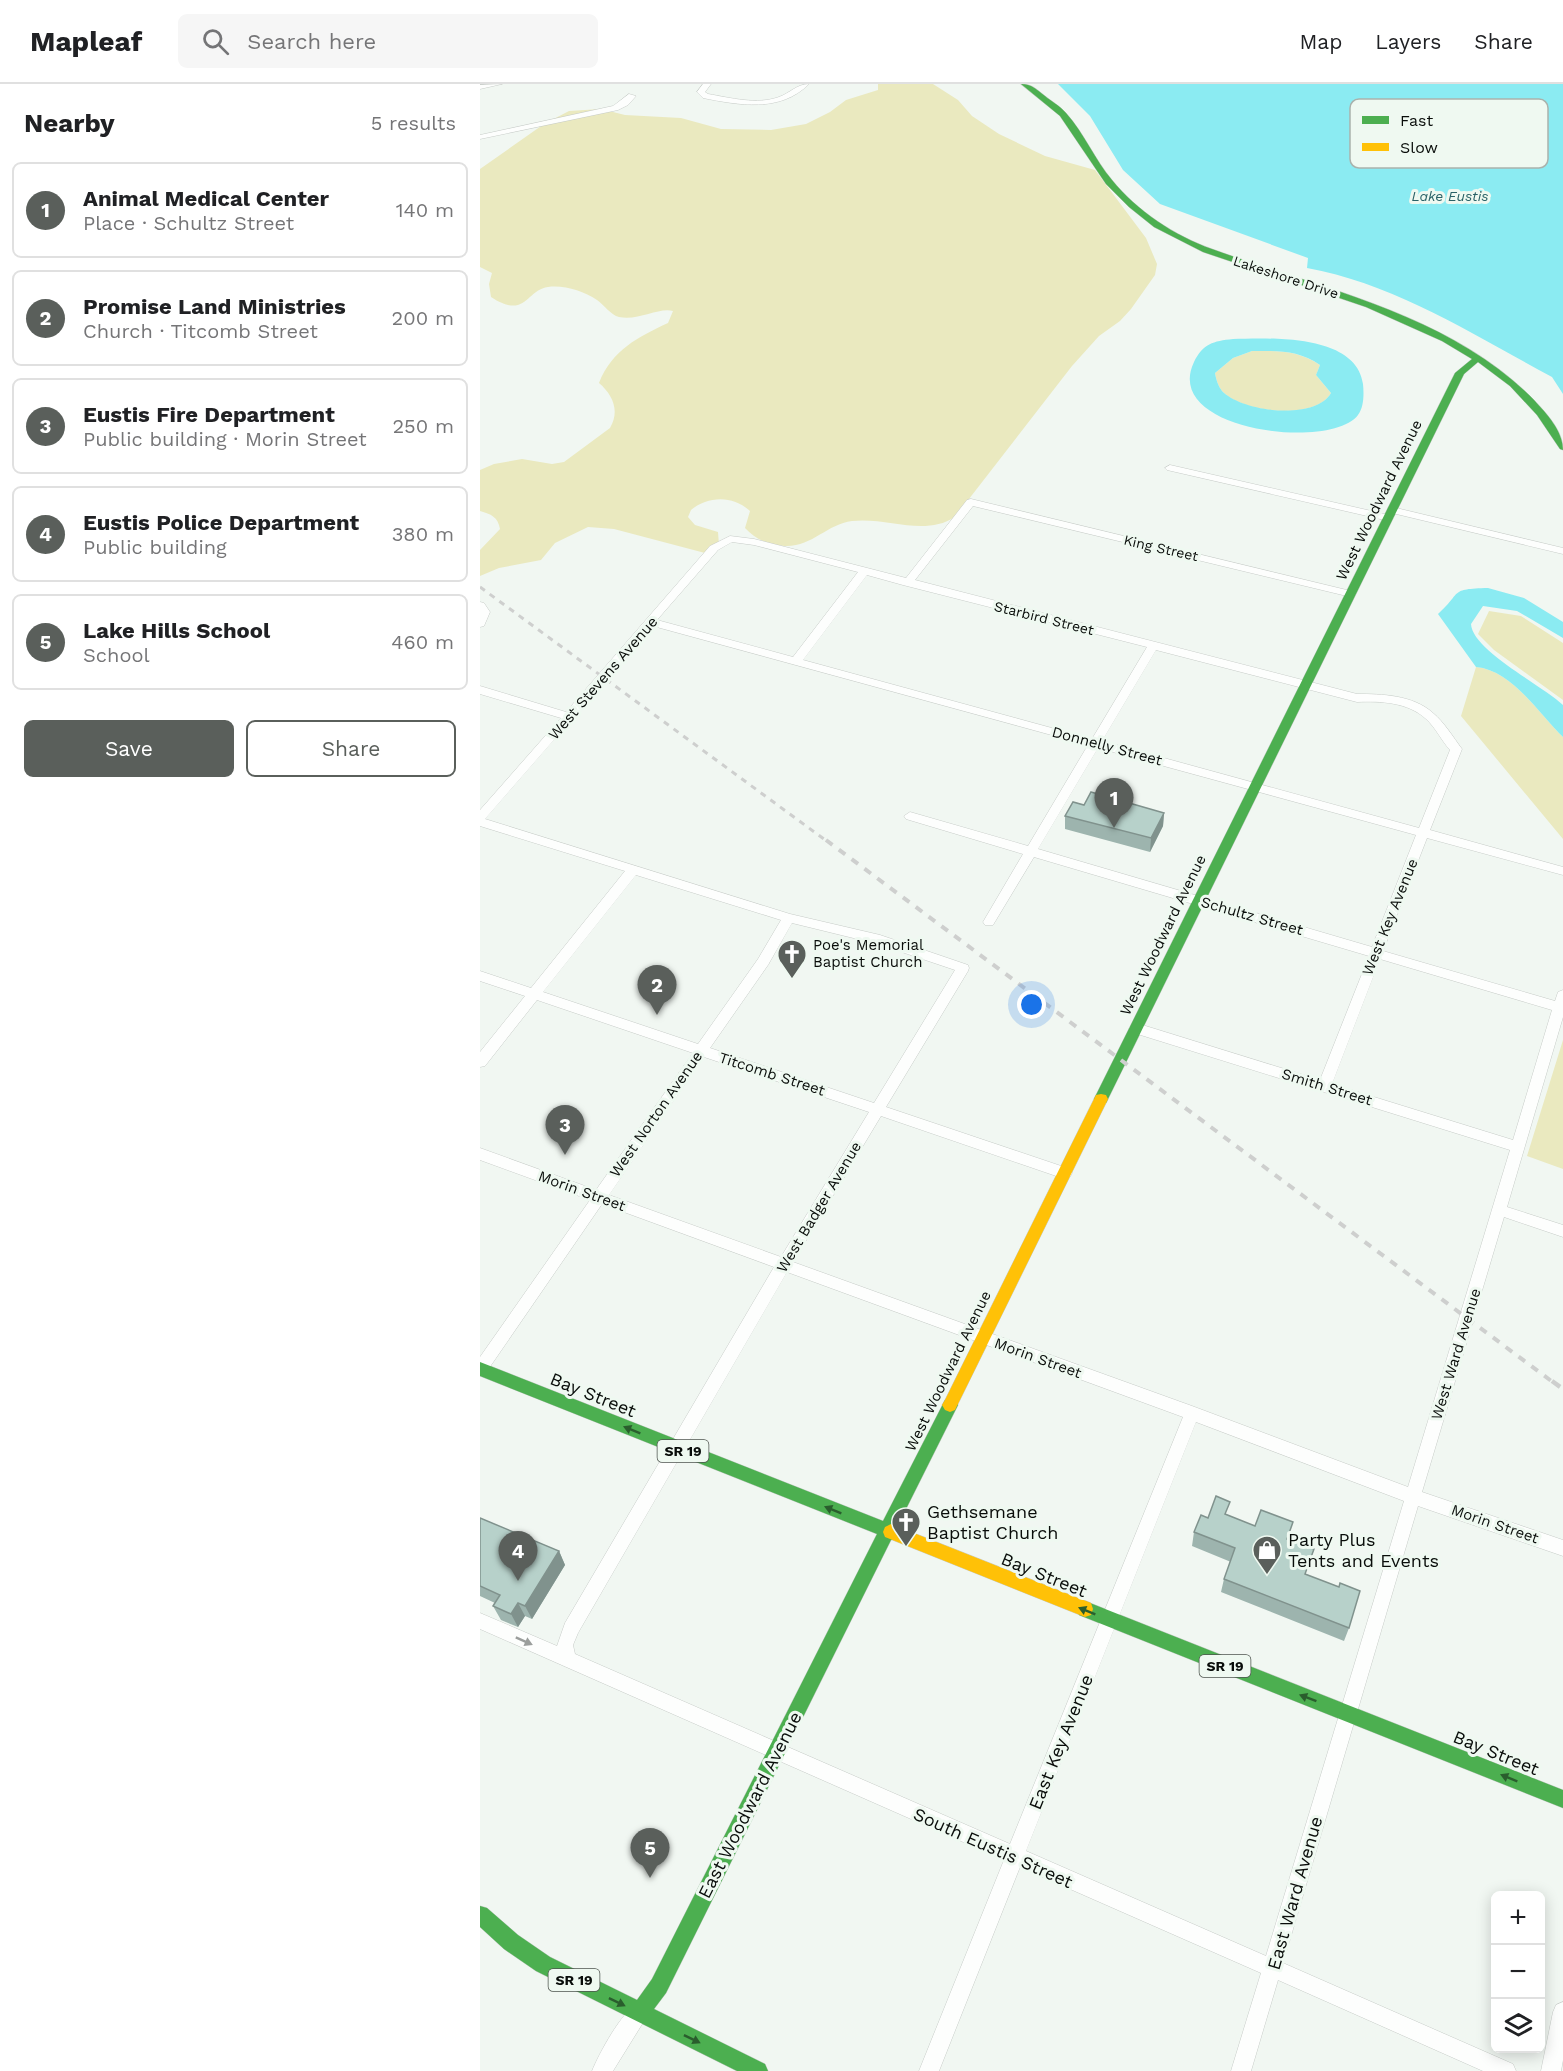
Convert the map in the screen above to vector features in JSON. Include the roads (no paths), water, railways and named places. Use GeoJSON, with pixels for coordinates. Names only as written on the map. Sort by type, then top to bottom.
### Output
{"type":"FeatureCollection","features":[{"type":"Feature","properties":{"kind":"street"},"geometry":{"type":"LineString","coordinates":[[480,87],[498,84]]}},
{"type":"Feature","properties":{"kind":"street"},"geometry":{"type":"LineString","coordinates":[[707,84],[701,92],[706,96],[764,104],[786,98],[805,84]]}},
{"type":"Feature","properties":{"kind":"street","name":"Lakeshore Drive"},"geometry":{"type":"LineString","coordinates":[[1025,84],[1060,112],[1108,182],[1130,204],[1155,223],[1212,252],[1390,314],[1477,359],[1529,397],[1549,423],[1563,447]]}},
{"type":"Feature","properties":{"kind":"street"},"geometry":{"type":"LineString","coordinates":[[480,136],[615,108],[632,96]]}},
{"type":"Feature","properties":{"kind":"street","name":"West Woodward Avenue"},"geometry":{"type":"LineString","coordinates":[[887,1532],[1460,373],[1477,359]]}},
{"type":"Feature","properties":{"kind":"street"},"geometry":{"type":"LineString","coordinates":[[1170,468],[1563,550]]}},
{"type":"Feature","properties":{"kind":"street","name":"King Street"},"geometry":{"type":"LineString","coordinates":[[907,583],[971,502],[1351,594]]}},
{"type":"Feature","properties":{"kind":"street","name":"Starbird Street"},"geometry":{"type":"LineString","coordinates":[[727,540],[753,542],[1306,685],[1361,698],[1388,699],[1423,711],[1437,723],[1443,736],[1456,749]]}},
{"type":"Feature","properties":{"kind":"street","name":"West Stevens Avenue"},"geometry":{"type":"LineString","coordinates":[[480,820],[714,548],[727,540]]}},
{"type":"Feature","properties":{"kind":"street"},"geometry":{"type":"LineString","coordinates":[[796,661],[864,572]]}},
{"type":"Feature","properties":{"kind":"street"},"geometry":{"type":"LineString","coordinates":[[480,624],[482,608]]}},
{"type":"Feature","properties":{"kind":"street","name":"Donnelly Street"},"geometry":{"type":"LineString","coordinates":[[652,622],[1563,871]]}},
{"type":"Feature","properties":{"kind":"street"},"geometry":{"type":"LineString","coordinates":[[989,922],[1153,646]]}},
{"type":"Feature","properties":{"kind":"street"},"geometry":{"type":"LineString","coordinates":[[480,690],[568,716]]}},
{"type":"Feature","properties":{"kind":"street","name":"West Key Avenue"},"geometry":{"type":"LineString","coordinates":[[1324,1086],[1456,749]]}},
{"type":"Feature","properties":{"kind":"street","name":"Schultz Street"},"geometry":{"type":"LineString","coordinates":[[910,816],[1376,952],[1561,1001]]}},
{"type":"Feature","properties":{"kind":"street"},"geometry":{"type":"LineString","coordinates":[[480,820],[789,918]]}},
{"type":"Feature","properties":{"kind":"street"},"geometry":{"type":"LineString","coordinates":[[480,1062],[633,870]]}},
{"type":"Feature","properties":{"kind":"street","name":"West Badger Avenue"},"geometry":{"type":"LineString","coordinates":[[567,1660],[565,1645],[571,1629],[783,1266],[963,968],[880,940],[789,918]]}},
{"type":"Feature","properties":{"kind":"street","name":"West Norton Avenue"},"geometry":{"type":"LineString","coordinates":[[480,1369],[763,962],[789,918]]}},
{"type":"Feature","properties":{"kind":"street","name":"Titcomb Street"},"geometry":{"type":"LineString","coordinates":[[480,976],[1065,1173]]}},
{"type":"Feature","properties":{"kind":"street","name":"West Ward Avenue"},"geometry":{"type":"LineString","coordinates":[[1347,1714],[1561,1001]]}},
{"type":"Feature","properties":{"kind":"street","name":"Smith Street"},"geometry":{"type":"LineString","coordinates":[[1136,1028],[1519,1147]]}},
{"type":"Feature","properties":{"kind":"street","name":"Morin Street"},"geometry":{"type":"LineString","coordinates":[[480,1154],[1192,1413],[1414,1497],[1563,1548]]}},
{"type":"Feature","properties":{"kind":"street"},"geometry":{"type":"LineString","coordinates":[[1499,1210],[1563,1231]]}},
{"type":"Feature","properties":{"kind":"street","name":"Bay Street"},"geometry":{"type":"LineString","coordinates":[[480,1369],[1563,1799]]}},
{"type":"Feature","properties":{"kind":"street","name":"East Key Avenue"},"geometry":{"type":"LineString","coordinates":[[929,2071],[1192,1413]]}},
{"type":"Feature","properties":{"kind":"street","name":"East Woodward Avenue"},"geometry":{"type":"LineString","coordinates":[[602,2071],[614,2049],[659,1986],[887,1532]]}},
{"type":"Feature","properties":{"kind":"street","name":"South Eustis Street"},"geometry":{"type":"LineString","coordinates":[[480,1622],[1506,2071]]}},
{"type":"Feature","properties":{"kind":"street","name":"East Ward Avenue"},"geometry":{"type":"LineString","coordinates":[[1241,2071],[1347,1714]]}},
{"type":"Feature","properties":{"kind":"street","name":"SR 19"},"geometry":{"type":"LineString","coordinates":[[480,1916],[511,1942],[573,1980],[758,2071]]}},
{"type":"Feature","properties":{"kind":"street"},"geometry":{"type":"LineString","coordinates":[[1551,2071],[1563,2012]]}},
{"type":"Feature","properties":{"kind":"water","name":"Lake Eustis"},"geometry":{"type":"Polygon","coordinates":[[[1058,84],[1563,84],[1563,394],[1552,377],[1403,298],[1340,276],[1307,268],[1308,258],[1160,204],[1123,170],[1090,116],[1058,84]]]}},
{"type":"Feature","properties":{"kind":"water"},"geometry":{"type":"Polygon","coordinates":[[[1268,339],[1310,342],[1345,356],[1357,368],[1363,384],[1360,412],[1342,426],[1316,432],[1286,432],[1254,428],[1224,419],[1202,404],[1190,386],[1194,362],[1201,351],[1209,344],[1226,340],[1268,339]],[[1252,351],[1233,358],[1215,373],[1222,391],[1232,398],[1261,408],[1295,410],[1323,402],[1331,393],[1316,375],[1320,365],[1312,360],[1279,351],[1252,351]]]}},
{"type":"Feature","properties":{"kind":"water"},"geometry":{"type":"Polygon","coordinates":[[[1488,588],[1524,598],[1563,622],[1563,638],[1517,611],[1483,606],[1471,624],[1474,634],[1495,656],[1563,705],[1563,737],[1513,684],[1489,670],[1476,667],[1438,614],[1457,593],[1467,589],[1488,588]]]}},
{"type":"Feature","properties":{"kind":"railway"},"geometry":{"type":"LineString","coordinates":[[480,587],[828,842]]}},
{"type":"Feature","properties":{"kind":"railway"},"geometry":{"type":"LineString","coordinates":[[826,840],[1554,1383]]}},
{"type":"Feature","properties":{"kind":"railway"},"geometry":{"type":"LineString","coordinates":[[1552,1381],[1563,1389]]}},
{"type":"Feature","properties":{"kind":"place","name":"Animal Medical Center"},"geometry":{"type":"Point","coordinates":[1114,828]}},
{"type":"Feature","properties":{"kind":"place","name":"Poe's Memorial Baptist Church"},"geometry":{"type":"Point","coordinates":[792,980]}},
{"type":"Feature","properties":{"kind":"place","name":"Promise Land Ministries"},"geometry":{"type":"Point","coordinates":[657,1015]}},
{"type":"Feature","properties":{"kind":"place","name":"Eustis Fire Department"},"geometry":{"type":"Point","coordinates":[565,1155]}},
{"type":"Feature","properties":{"kind":"place","name":"Gethsemane Baptist Church"},"geometry":{"type":"Point","coordinates":[906,1548]}},
{"type":"Feature","properties":{"kind":"place","name":"Party Plus Tents and Events"},"geometry":{"type":"Point","coordinates":[1267,1576]}},
{"type":"Feature","properties":{"kind":"place","name":"Eustis Police Department"},"geometry":{"type":"Point","coordinates":[518,1581]}},
{"type":"Feature","properties":{"kind":"place","name":"Lake Hills School"},"geometry":{"type":"Point","coordinates":[650,1878]}}]}
